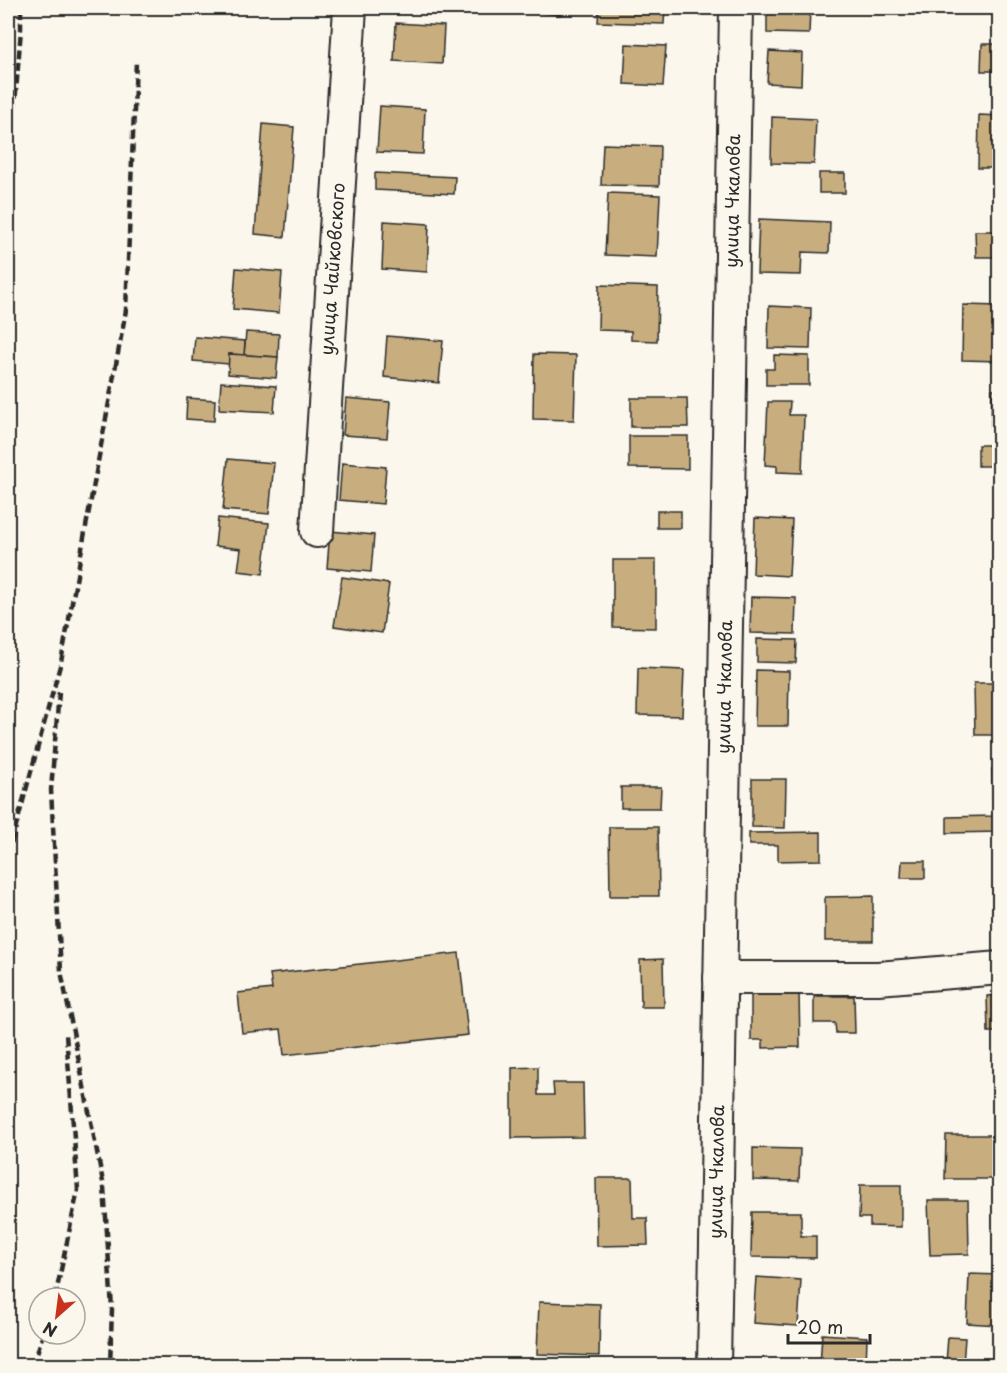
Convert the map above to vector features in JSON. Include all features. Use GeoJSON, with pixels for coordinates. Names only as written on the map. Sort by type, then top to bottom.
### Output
{"type":"FeatureCollection","features":[{"type":"Feature","properties":{"kind":"street","name":"улица Чайковского"},"geometry":{"type":"LineString","coordinates":[[316,531],[350,8]]}},
{"type":"Feature","properties":{"kind":"street","name":"улица Чкалова"},"geometry":{"type":"LineString","coordinates":[[714,1365],[736,8]]}},
{"type":"Feature","properties":{"kind":"street"},"geometry":{"type":"LineString","coordinates":[[720,978],[878,978],[999,968]]}},
{"type":"Feature","properties":{"kind":"building"},"geometry":{"type":"Polygon","coordinates":[[[543,8],[561,8],[560,15],[543,13],[543,8]]]}},
{"type":"Feature","properties":{"kind":"building"},"geometry":{"type":"Polygon","coordinates":[[[599,8],[665,8],[664,24],[598,22],[599,8]]]}},
{"type":"Feature","properties":{"kind":"building"},"geometry":{"type":"Polygon","coordinates":[[[767,8],[810,8],[809,34],[767,33],[767,8]]]}},
{"type":"Feature","properties":{"kind":"building"},"geometry":{"type":"Polygon","coordinates":[[[396,23],[444,26],[442,64],[394,61],[396,23]]]}},
{"type":"Feature","properties":{"kind":"building"},"geometry":{"type":"Polygon","coordinates":[[[626,44],[666,46],[663,86],[624,84],[626,44]]]}},
{"type":"Feature","properties":{"kind":"building"},"geometry":{"type":"Polygon","coordinates":[[[982,44],[1000,44],[1000,71],[981,71],[982,44]]]}},
{"type":"Feature","properties":{"kind":"building"},"geometry":{"type":"Polygon","coordinates":[[[769,51],[802,53],[801,85],[767,83],[769,51]]]}},
{"type":"Feature","properties":{"kind":"building"},"geometry":{"type":"Polygon","coordinates":[[[380,106],[425,109],[423,154],[377,152],[380,106]]]}},
{"type":"Feature","properties":{"kind":"building"},"geometry":{"type":"Polygon","coordinates":[[[979,115],[1000,116],[1000,168],[978,168],[979,115]]]}},
{"type":"Feature","properties":{"kind":"building"},"geometry":{"type":"Polygon","coordinates":[[[772,117],[816,119],[814,164],[771,163],[772,117]]]}},
{"type":"Feature","properties":{"kind":"building"},"geometry":{"type":"Polygon","coordinates":[[[263,124],[294,127],[285,237],[255,234],[263,124]]]}},
{"type":"Feature","properties":{"kind":"building"},"geometry":{"type":"Polygon","coordinates":[[[603,144],[660,146],[659,186],[601,185],[603,144]]]}},
{"type":"Feature","properties":{"kind":"building"},"geometry":{"type":"Polygon","coordinates":[[[375,173],[455,177],[454,194],[375,190],[375,173]]]}},
{"type":"Feature","properties":{"kind":"building"},"geometry":{"type":"Polygon","coordinates":[[[819,173],[845,173],[845,193],[819,193],[819,173]]]}},
{"type":"Feature","properties":{"kind":"building"},"geometry":{"type":"Polygon","coordinates":[[[608,193],[660,195],[657,257],[605,255],[608,193]]]}},
{"type":"Feature","properties":{"kind":"building"},"geometry":{"type":"Polygon","coordinates":[[[759,219],[830,222],[829,253],[802,252],[801,275],[757,274],[759,219]]]}},
{"type":"Feature","properties":{"kind":"building"},"geometry":{"type":"Polygon","coordinates":[[[384,221],[429,224],[427,272],[382,269],[384,221]]]}},
{"type":"Feature","properties":{"kind":"building"},"geometry":{"type":"Polygon","coordinates":[[[975,231],[1000,231],[1000,257],[976,257],[975,231]]]}},
{"type":"Feature","properties":{"kind":"building"},"geometry":{"type":"Polygon","coordinates":[[[236,268],[282,272],[279,313],[233,309],[236,268]]]}},
{"type":"Feature","properties":{"kind":"building"},"geometry":{"type":"Polygon","coordinates":[[[599,285],[658,287],[657,341],[631,340],[631,331],[598,330],[599,285]]]}},
{"type":"Feature","properties":{"kind":"building"},"geometry":{"type":"Polygon","coordinates":[[[963,305],[1000,306],[1000,361],[962,360],[963,305]]]}},
{"type":"Feature","properties":{"kind":"building"},"geometry":{"type":"Polygon","coordinates":[[[769,306],[811,308],[810,349],[768,348],[769,306]]]}},
{"type":"Feature","properties":{"kind":"building"},"geometry":{"type":"Polygon","coordinates":[[[246,332],[279,334],[278,357],[244,355],[246,332]]]}},
{"type":"Feature","properties":{"kind":"building"},"geometry":{"type":"Polygon","coordinates":[[[387,336],[443,341],[439,383],[384,377],[387,336]]]}},
{"type":"Feature","properties":{"kind":"building"},"geometry":{"type":"Polygon","coordinates":[[[195,337],[245,341],[244,355],[229,354],[229,364],[193,361],[195,337]]]}},
{"type":"Feature","properties":{"kind":"building"},"geometry":{"type":"Polygon","coordinates":[[[229,354],[278,357],[276,378],[228,374],[229,354]]]}},
{"type":"Feature","properties":{"kind":"building"},"geometry":{"type":"Polygon","coordinates":[[[534,354],[576,355],[574,420],[533,419],[534,354]]]}},
{"type":"Feature","properties":{"kind":"building"},"geometry":{"type":"Polygon","coordinates":[[[774,355],[809,356],[809,385],[766,385],[766,369],[774,369],[774,355]]]}},
{"type":"Feature","properties":{"kind":"building"},"geometry":{"type":"Polygon","coordinates":[[[221,382],[276,386],[274,412],[219,409],[221,382]]]}},
{"type":"Feature","properties":{"kind":"building"},"geometry":{"type":"Polygon","coordinates":[[[992,389],[1000,389],[1000,433],[991,433],[992,389]]]}},
{"type":"Feature","properties":{"kind":"building"},"geometry":{"type":"Polygon","coordinates":[[[187,398],[215,400],[214,421],[186,419],[187,398]]]}},
{"type":"Feature","properties":{"kind":"building"},"geometry":{"type":"Polygon","coordinates":[[[346,398],[390,402],[387,438],[343,435],[346,398]]]}},
{"type":"Feature","properties":{"kind":"building"},"geometry":{"type":"Polygon","coordinates":[[[631,398],[687,398],[688,427],[631,427],[631,398]]]}},
{"type":"Feature","properties":{"kind":"building"},"geometry":{"type":"Polygon","coordinates":[[[768,402],[790,402],[789,415],[804,415],[802,473],[777,472],[777,466],[765,465],[768,402]]]}},
{"type":"Feature","properties":{"kind":"building"},"geometry":{"type":"Polygon","coordinates":[[[629,436],[688,436],[688,469],[629,468],[629,436]]]}},
{"type":"Feature","properties":{"kind":"building"},"geometry":{"type":"Polygon","coordinates":[[[978,445],[1000,445],[1000,466],[978,466],[978,445]]]}},
{"type":"Feature","properties":{"kind":"building"},"geometry":{"type":"Polygon","coordinates":[[[228,459],[274,463],[269,514],[223,510],[228,459]]]}},
{"type":"Feature","properties":{"kind":"building"},"geometry":{"type":"Polygon","coordinates":[[[342,463],[386,467],[383,504],[339,500],[342,463]]]}},
{"type":"Feature","properties":{"kind":"building"},"geometry":{"type":"Polygon","coordinates":[[[998,477],[1000,477],[1000,529],[998,529],[998,477]]]}},
{"type":"Feature","properties":{"kind":"building"},"geometry":{"type":"Polygon","coordinates":[[[657,511],[681,511],[681,528],[657,528],[657,511]]]}},
{"type":"Feature","properties":{"kind":"building"},"geometry":{"type":"Polygon","coordinates":[[[218,518],[269,523],[263,574],[238,571],[241,549],[215,546],[218,518]]]}},
{"type":"Feature","properties":{"kind":"building"},"geometry":{"type":"Polygon","coordinates":[[[755,518],[792,520],[789,576],[753,574],[755,518]]]}},
{"type":"Feature","properties":{"kind":"building"},"geometry":{"type":"Polygon","coordinates":[[[330,531],[374,535],[371,572],[327,568],[330,531]]]}},
{"type":"Feature","properties":{"kind":"building"},"geometry":{"type":"Polygon","coordinates":[[[995,542],[1000,542],[1000,556],[995,556],[995,542]]]}},
{"type":"Feature","properties":{"kind":"building"},"geometry":{"type":"Polygon","coordinates":[[[613,560],[656,560],[656,628],[613,627],[613,560]]]}},
{"type":"Feature","properties":{"kind":"building"},"geometry":{"type":"Polygon","coordinates":[[[342,577],[389,584],[382,633],[334,626],[342,577]]]}},
{"type":"Feature","properties":{"kind":"building"},"geometry":{"type":"Polygon","coordinates":[[[751,597],[796,598],[795,634],[750,633],[751,597]]]}},
{"type":"Feature","properties":{"kind":"building"},"geometry":{"type":"Polygon","coordinates":[[[757,639],[797,640],[796,663],[757,662],[757,639]]]}},
{"type":"Feature","properties":{"kind":"building"},"geometry":{"type":"Polygon","coordinates":[[[638,668],[684,670],[682,716],[637,715],[638,668]]]}},
{"type":"Feature","properties":{"kind":"building"},"geometry":{"type":"Polygon","coordinates":[[[756,670],[789,671],[788,726],[755,726],[756,670]]]}},
{"type":"Feature","properties":{"kind":"building"},"geometry":{"type":"Polygon","coordinates":[[[974,683],[1000,683],[1000,735],[975,735],[974,683]]]}},
{"type":"Feature","properties":{"kind":"building"},"geometry":{"type":"Polygon","coordinates":[[[992,769],[1000,769],[1000,832],[947,833],[947,817],[993,816],[992,769]]]}},
{"type":"Feature","properties":{"kind":"building"},"geometry":{"type":"Polygon","coordinates":[[[752,779],[786,779],[785,828],[752,827],[752,779]]]}},
{"type":"Feature","properties":{"kind":"building"},"geometry":{"type":"Polygon","coordinates":[[[621,787],[661,787],[660,808],[621,808],[621,787]]]}},
{"type":"Feature","properties":{"kind":"building"},"geometry":{"type":"Polygon","coordinates":[[[609,827],[658,827],[659,896],[610,896],[609,827]]]}},
{"type":"Feature","properties":{"kind":"building"},"geometry":{"type":"Polygon","coordinates":[[[821,832],[821,860],[778,861],[778,845],[749,845],[749,833],[821,832]]]}},
{"type":"Feature","properties":{"kind":"building"},"geometry":{"type":"Polygon","coordinates":[[[902,861],[925,861],[925,878],[901,878],[902,861]]]}},
{"type":"Feature","properties":{"kind":"building"},"geometry":{"type":"Polygon","coordinates":[[[873,896],[873,941],[825,941],[825,897],[873,896]]]}},
{"type":"Feature","properties":{"kind":"building"},"geometry":{"type":"Polygon","coordinates":[[[459,953],[468,1035],[284,1055],[281,1029],[242,1033],[238,993],[272,989],[270,974],[459,953]]]}},
{"type":"Feature","properties":{"kind":"building"},"geometry":{"type":"Polygon","coordinates":[[[663,959],[664,1007],[641,1007],[640,960],[663,959]]]}},
{"type":"Feature","properties":{"kind":"building"},"geometry":{"type":"Polygon","coordinates":[[[799,992],[800,1047],[763,1048],[763,1040],[751,1040],[751,993],[799,992]]]}},
{"type":"Feature","properties":{"kind":"building"},"geometry":{"type":"Polygon","coordinates":[[[1000,995],[999,1088],[998,1032],[988,1032],[987,996],[1000,995]]]}},
{"type":"Feature","properties":{"kind":"building"},"geometry":{"type":"Polygon","coordinates":[[[814,996],[854,996],[855,1033],[836,1033],[835,1023],[814,1023],[814,996]]]}},
{"type":"Feature","properties":{"kind":"building"},"geometry":{"type":"Polygon","coordinates":[[[538,1067],[538,1095],[554,1095],[553,1083],[583,1083],[584,1137],[512,1138],[512,1068],[538,1067]]]}},
{"type":"Feature","properties":{"kind":"building"},"geometry":{"type":"Polygon","coordinates":[[[946,1135],[997,1135],[996,1179],[945,1179],[946,1135]]]}},
{"type":"Feature","properties":{"kind":"building"},"geometry":{"type":"Polygon","coordinates":[[[753,1148],[800,1149],[799,1181],[753,1180],[753,1148]]]}},
{"type":"Feature","properties":{"kind":"building"},"geometry":{"type":"Polygon","coordinates":[[[596,1178],[632,1178],[633,1218],[647,1218],[648,1245],[597,1246],[596,1178]]]}},
{"type":"Feature","properties":{"kind":"building"},"geometry":{"type":"Polygon","coordinates":[[[860,1185],[901,1185],[901,1227],[870,1226],[870,1218],[859,1218],[860,1185]]]}},
{"type":"Feature","properties":{"kind":"building"},"geometry":{"type":"Polygon","coordinates":[[[928,1200],[968,1200],[969,1254],[930,1255],[928,1200]]]}},
{"type":"Feature","properties":{"kind":"building"},"geometry":{"type":"Polygon","coordinates":[[[752,1212],[801,1212],[801,1236],[816,1236],[816,1258],[751,1257],[752,1212]]]}},
{"type":"Feature","properties":{"kind":"building"},"geometry":{"type":"Polygon","coordinates":[[[969,1274],[1000,1275],[998,1325],[967,1323],[969,1274]]]}},
{"type":"Feature","properties":{"kind":"building"},"geometry":{"type":"Polygon","coordinates":[[[756,1277],[801,1280],[798,1326],[753,1323],[756,1277]]]}},
{"type":"Feature","properties":{"kind":"building"},"geometry":{"type":"Polygon","coordinates":[[[539,1302],[600,1304],[599,1356],[537,1354],[539,1302]]]}},
{"type":"Feature","properties":{"kind":"building"},"geometry":{"type":"Polygon","coordinates":[[[822,1334],[867,1337],[866,1366],[820,1366],[822,1334]]]}},
{"type":"Feature","properties":{"kind":"building"},"geometry":{"type":"Polygon","coordinates":[[[948,1337],[965,1338],[963,1364],[946,1363],[948,1337]]]}},
{"type":"Feature","properties":{"kind":"railway"},"geometry":{"type":"LineString","coordinates":[[8,192],[21,8]]}},
{"type":"Feature","properties":{"kind":"railway"},"geometry":{"type":"LineString","coordinates":[[8,856],[61,662],[126,310],[136,61]]}},
{"type":"Feature","properties":{"kind":"railway"},"geometry":{"type":"LineString","coordinates":[[59,692],[51,790],[61,971],[104,1187],[112,1309],[110,1366]]}},
{"type":"Feature","properties":{"kind":"railway"},"geometry":{"type":"LineString","coordinates":[[58,1286],[78,1190],[66,1034]]}},
{"type":"Feature","properties":{"kind":"railway"},"geometry":{"type":"LineString","coordinates":[[33,1366],[39,1346]]}}]}
